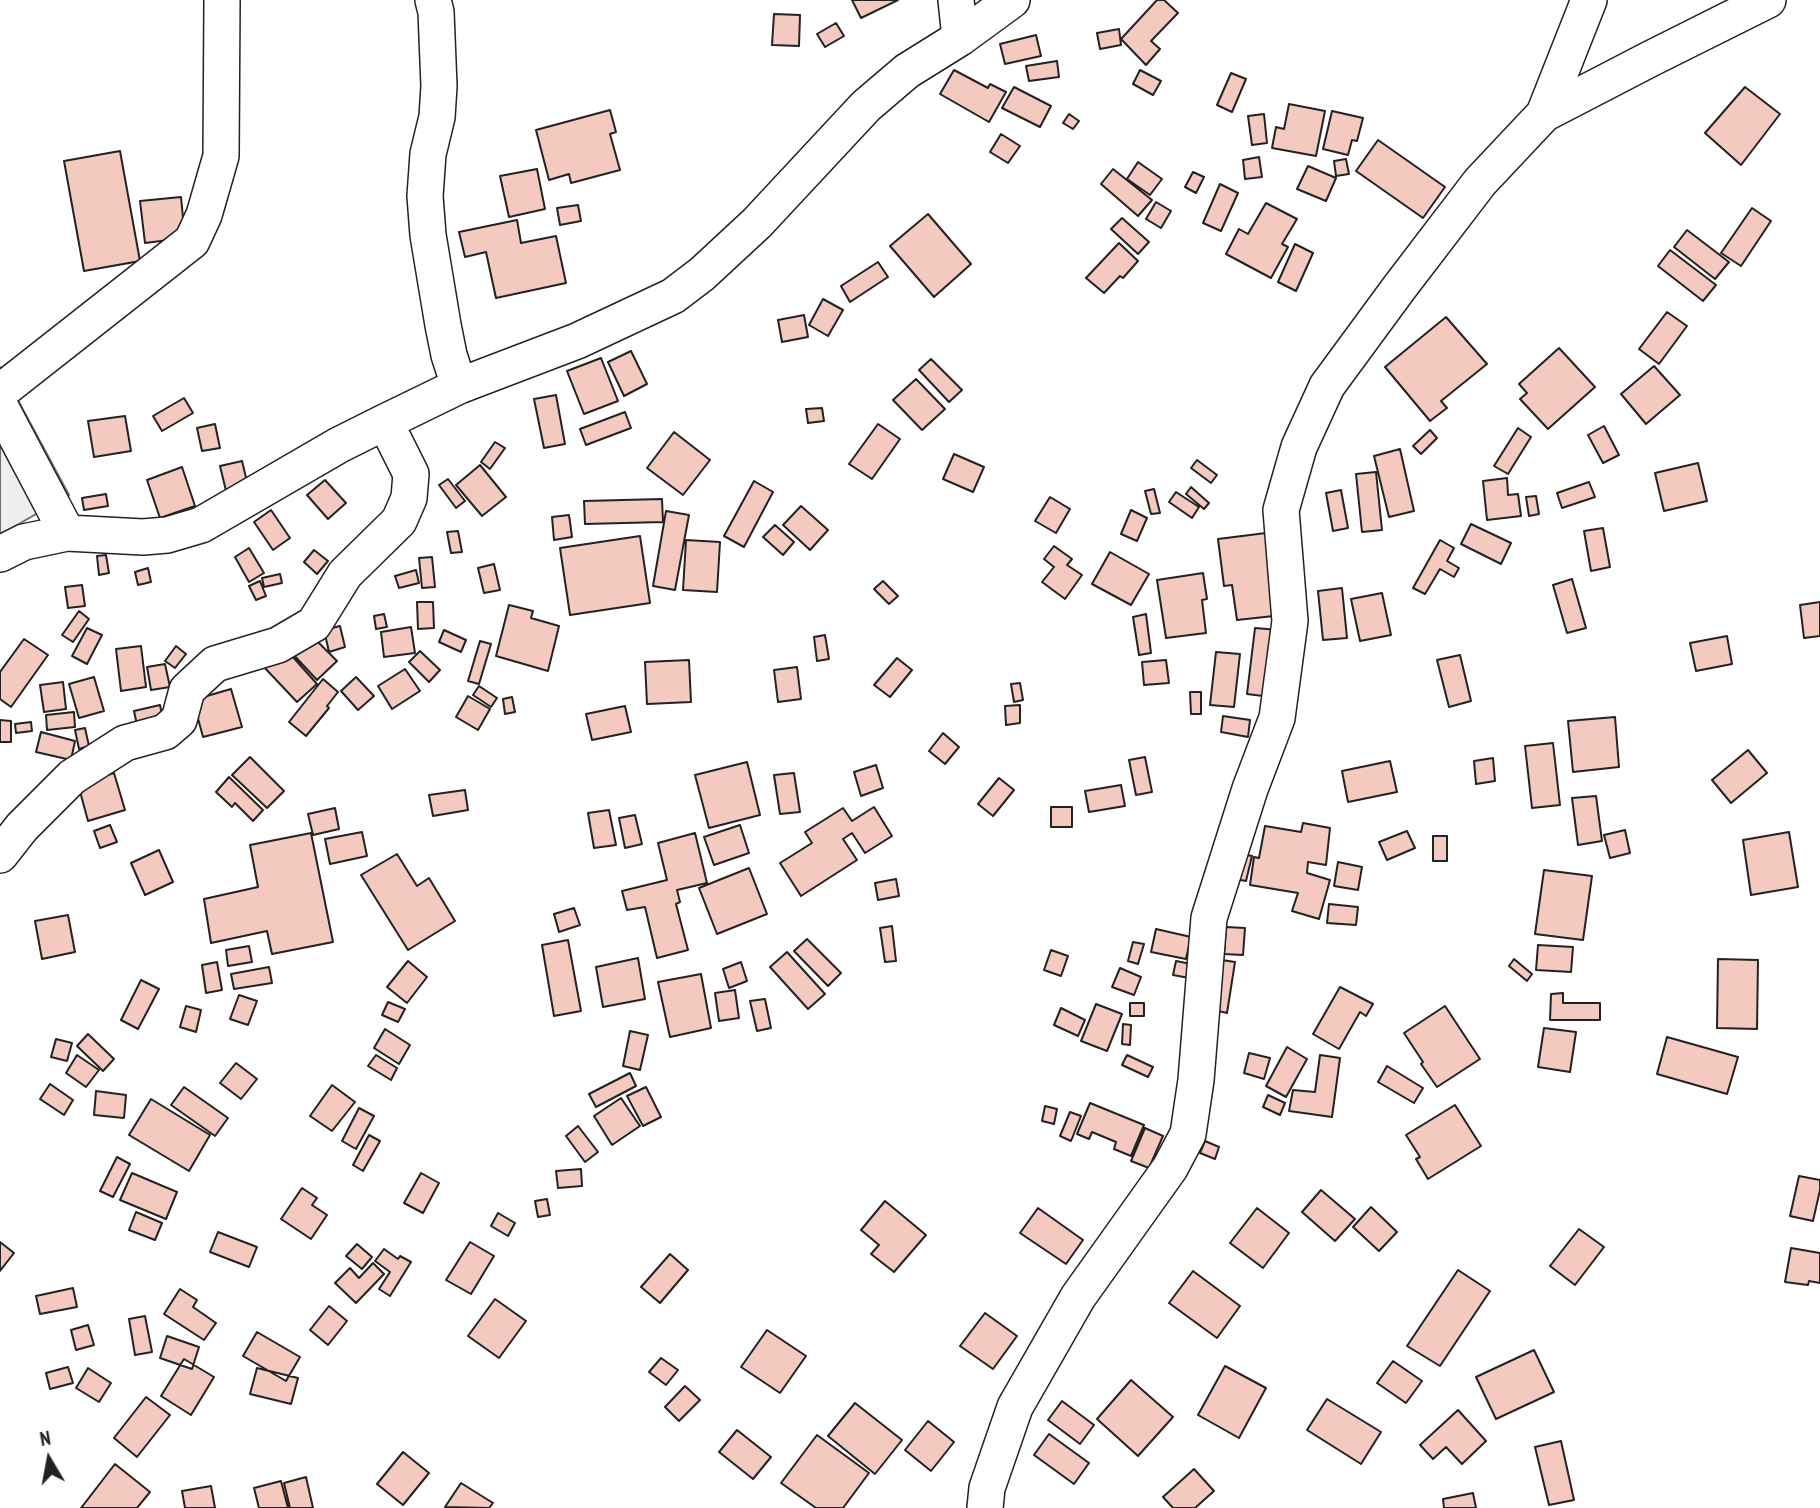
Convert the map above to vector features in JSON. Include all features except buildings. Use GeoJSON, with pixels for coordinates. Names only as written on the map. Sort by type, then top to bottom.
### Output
{"type":"FeatureCollection","features":[{"type":"Feature","properties":{"kind":"street"},"geometry":{"type":"LineString","coordinates":[[0,392],[192,241],[204,215],[221,156],[222,0]]}},
{"type":"Feature","properties":{"kind":"street"},"geometry":{"type":"LineString","coordinates":[[433,0],[436,12],[439,86],[437,117],[428,154],[425,196],[436,288],[449,355],[459,386]]}},
{"type":"Feature","properties":{"kind":"street"},"geometry":{"type":"LineString","coordinates":[[956,0],[960,38]]}},
{"type":"Feature","properties":{"kind":"street"},"geometry":{"type":"LineString","coordinates":[[0,554],[24,542],[67,533],[144,537],[167,535],[201,525],[339,445],[459,386],[577,341],[673,296],[702,274],[757,223],[866,106],[907,71],[1013,0]]}},
{"type":"Feature","properties":{"kind":"street"},"geometry":{"type":"LineString","coordinates":[[1545,114],[1589,0]]}},
{"type":"Feature","properties":{"kind":"street"},"geometry":{"type":"LineString","coordinates":[[985,1508],[987,1488],[1015,1407],[1078,1297],[1170,1168],[1188,1134],[1196,1080],[1209,918],[1250,789],[1277,718],[1290,621],[1281,510],[1299,447],[1327,387],[1480,182],[1545,114],[1769,0]]}},
{"type":"Feature","properties":{"kind":"street"},"geometry":{"type":"LineString","coordinates":[[0,406],[67,533]]}},
{"type":"Feature","properties":{"kind":"street"},"geometry":{"type":"LineString","coordinates":[[0,855],[22,827],[72,778],[125,743],[165,732],[180,720],[187,690],[215,664],[278,645],[314,624],[345,574],[399,521],[409,498],[411,474],[385,422]]}},
{"type":"Feature","properties":{"kind":"shaded area"},"geometry":{"type":"Polygon","coordinates":[[[0,367],[69,495],[0,535],[0,367]]]}}]}
